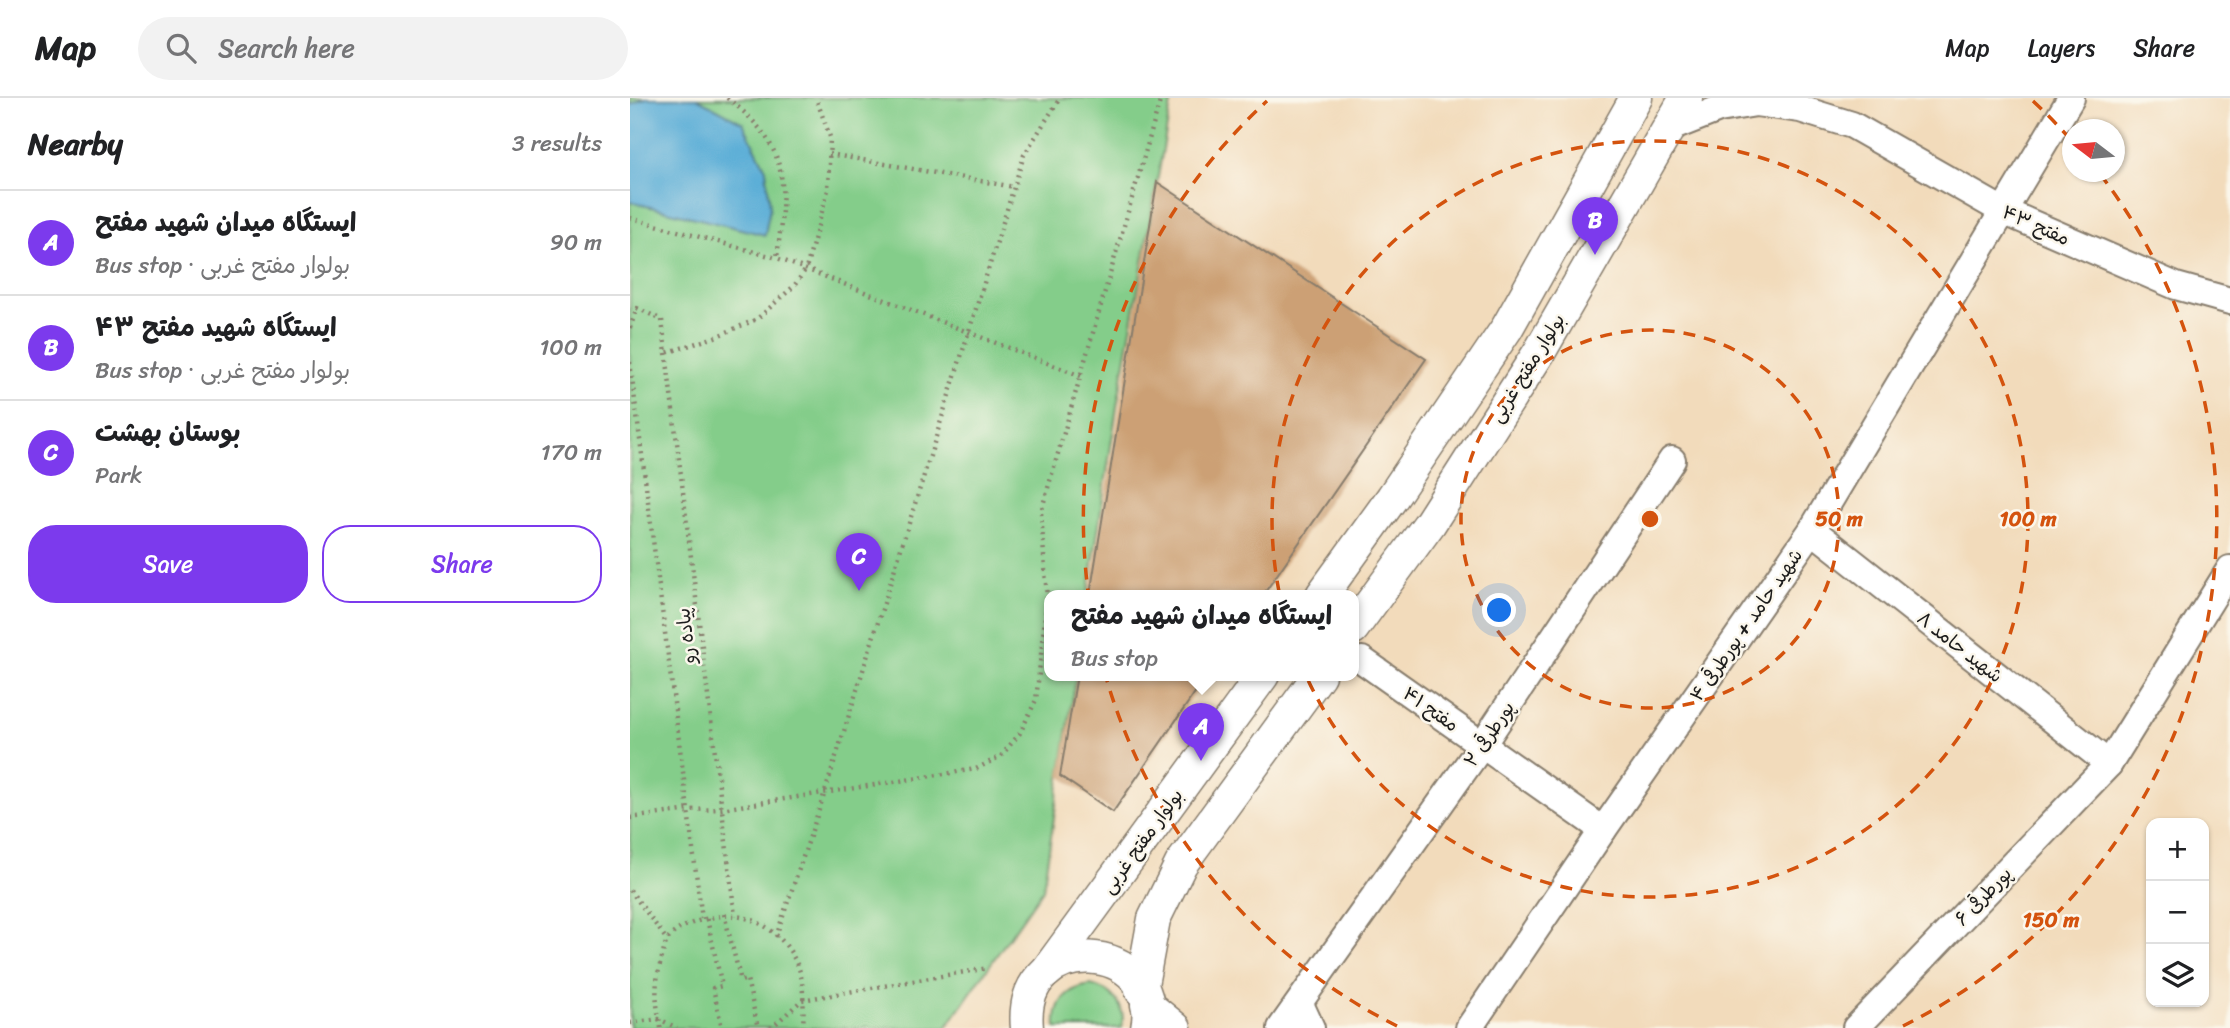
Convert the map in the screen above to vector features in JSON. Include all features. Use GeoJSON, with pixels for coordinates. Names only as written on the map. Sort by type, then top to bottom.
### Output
{"type":"FeatureCollection","features":[{"type":"Feature","properties":{"kind":"main road","name":"بولوار مفتح غربی"},"geometry":{"type":"LineString","coordinates":[[1326,590],[1392,498],[1507,328],[1636,98]]}},
{"type":"Feature","properties":{"kind":"main road","name":"بولوار مفتح غربی"},"geometry":{"type":"LineString","coordinates":[[1359,620],[1430,523],[1532,362],[1686,98]]}},
{"type":"Feature","properties":{"kind":"main road","name":"بولوار مفتح غربی"},"geometry":{"type":"LineString","coordinates":[[1005,1028],[1028,1013],[1035,984],[1259,681]]}},
{"type":"Feature","properties":{"kind":"main road"},"geometry":{"type":"LineString","coordinates":[[1145,1007],[1154,919],[1181,864],[1314,681]]}},
{"type":"Feature","properties":{"kind":"main road"},"geometry":{"type":"LineString","coordinates":[[1046,972],[1074,957],[1106,959],[1126,971],[1145,1007],[1175,1028]]}},
{"type":"Feature","properties":{"kind":"street"},"geometry":{"type":"LineString","coordinates":[[1831,98],[1852,125]]}},
{"type":"Feature","properties":{"kind":"street","name":"شهید حامد + پورطرقی ۴"},"geometry":{"type":"LineString","coordinates":[[1469,1028],[1812,530],[2071,98]]}},
{"type":"Feature","properties":{"kind":"street"},"geometry":{"type":"LineString","coordinates":[[1668,129],[1719,109],[1756,103],[1800,109],[1852,125]]}},
{"type":"Feature","properties":{"kind":"street","name":"مفتح ۴۳"},"geometry":{"type":"LineString","coordinates":[[1852,125],[2003,211],[2176,286],[2230,302]]}},
{"type":"Feature","properties":{"kind":"street","name":"پورطرقی ۲"},"geometry":{"type":"LineString","coordinates":[[1281,1028],[1482,745],[1672,460]]}},
{"type":"Feature","properties":{"kind":"street","name":"شهید حامد ۸"},"geometry":{"type":"LineString","coordinates":[[1812,530],[2109,764]]}},
{"type":"Feature","properties":{"kind":"street","name":"پورطرقی ۶"},"geometry":{"type":"LineString","coordinates":[[1856,1028],[2109,764],[2230,569]]}},
{"type":"Feature","properties":{"kind":"street","name":"مفتح ۴۱"},"geometry":{"type":"LineString","coordinates":[[1362,660],[1603,830]]}},
{"type":"Feature","properties":{"kind":"street"},"geometry":{"type":"LineString","coordinates":[[1300,1004],[1311,1028]]}},
{"type":"Feature","properties":{"kind":"path"},"geometry":{"type":"LineString","coordinates":[[727,98],[751,116],[769,142],[781,167],[783,208],[777,258]]}},
{"type":"Feature","properties":{"kind":"path"},"geometry":{"type":"LineString","coordinates":[[666,353],[715,337],[757,319],[794,286],[806,269],[828,190],[830,138],[816,98]]}},
{"type":"Feature","properties":{"kind":"path"},"geometry":{"type":"LineString","coordinates":[[776,937],[825,792],[1024,155],[1060,98]]}},
{"type":"Feature","properties":{"kind":"path"},"geometry":{"type":"LineString","coordinates":[[1046,590],[1041,512],[1161,98]]}},
{"type":"Feature","properties":{"kind":"path"},"geometry":{"type":"LineString","coordinates":[[830,154],[1014,187]]}},
{"type":"Feature","properties":{"kind":"path"},"geometry":{"type":"LineString","coordinates":[[630,218],[777,258],[1081,376]]}},
{"type":"Feature","properties":{"kind":"path","name":"پیاده رو"},"geometry":{"type":"LineString","coordinates":[[630,328],[637,308],[662,320],[734,916]]}},
{"type":"Feature","properties":{"kind":"path","name":"پیاده رو"},"geometry":{"type":"LineString","coordinates":[[630,362],[704,919],[722,986],[713,988],[722,1028]]}},
{"type":"Feature","properties":{"kind":"path"},"geometry":{"type":"LineString","coordinates":[[630,818],[689,810],[721,809],[976,769],[1001,756],[1020,733],[1036,699],[1044,626]]}},
{"type":"Feature","properties":{"kind":"path"},"geometry":{"type":"LineString","coordinates":[[630,890],[667,940]]}},
{"type":"Feature","properties":{"kind":"path"},"geometry":{"type":"LineString","coordinates":[[724,914],[741,981],[747,979],[758,1028]]}},
{"type":"Feature","properties":{"kind":"path"},"geometry":{"type":"LineString","coordinates":[[661,1028],[655,999],[657,971],[667,940],[683,928],[724,914],[752,919],[767,928],[787,949],[800,971],[803,1028]]}},
{"type":"Feature","properties":{"kind":"path"},"geometry":{"type":"LineString","coordinates":[[771,1028],[802,1000],[988,968]]}},
{"type":"Feature","properties":{"kind":"path"},"geometry":{"type":"LineString","coordinates":[[630,1023],[659,1019],[677,1028]]}},
{"type":"Feature","properties":{"kind":"green space"},"geometry":{"type":"Polygon","coordinates":[[[630,98],[1172,98],[1117,407],[1089,590],[1044,590],[1044,681],[1075,681],[1043,889],[946,1028],[630,1028],[630,98]]]}},
{"type":"Feature","properties":{"kind":"green space"},"geometry":{"type":"Polygon","coordinates":[[[1091,985],[1099,987],[1116,1000],[1122,1013],[1122,1028],[1056,1028],[1057,1011],[1063,998],[1075,989],[1091,985]]]}},
{"type":"Feature","properties":{"kind":"water"},"geometry":{"type":"Polygon","coordinates":[[[646,98],[697,98],[743,123],[766,169],[770,207],[765,235],[630,202],[630,105],[646,98]]]}},
{"type":"Feature","properties":{"kind":"building"},"geometry":{"type":"Polygon","coordinates":[[[1157,182],[1426,359],[1266,590],[1091,590],[1157,182]]]}},
{"type":"Feature","properties":{"kind":"building"},"geometry":{"type":"Polygon","coordinates":[[[1076,681],[1203,681],[1113,812],[1060,776],[1076,681]]]}},
{"type":"Feature","properties":{"kind":"place","name":"ایستگاه شهید مفتح ۴۳"},"geometry":{"type":"Point","coordinates":[1595,255]}},
{"type":"Feature","properties":{"kind":"place","name":"بوستان بهشت"},"geometry":{"type":"Point","coordinates":[859,591]}},
{"type":"Feature","properties":{"kind":"place","name":"ایستگاه میدان شهید مفتح"},"geometry":{"type":"Point","coordinates":[1201,761]}}]}
